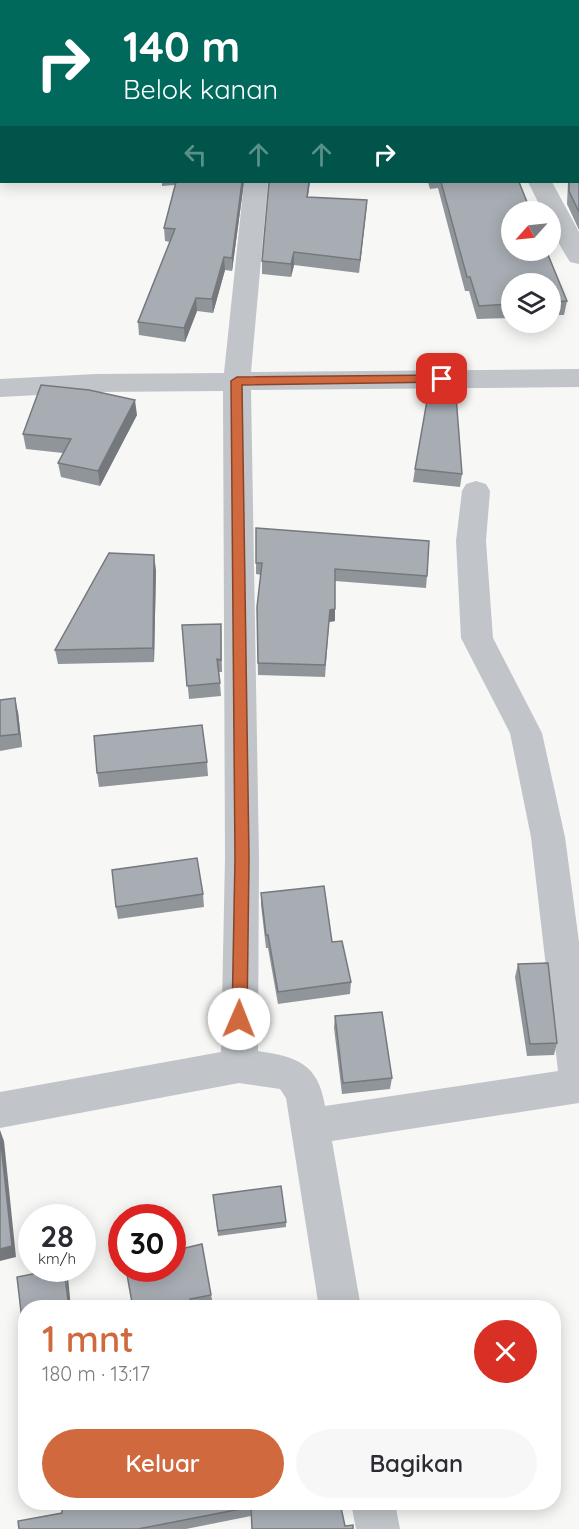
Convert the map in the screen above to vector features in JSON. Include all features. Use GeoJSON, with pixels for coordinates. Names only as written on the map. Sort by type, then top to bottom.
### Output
{"type":"FeatureCollection","features":[{"type":"Feature","properties":{"kind":"street"},"geometry":{"type":"LineString","coordinates":[[239,1065],[242,858],[237,381],[256,183]]}},
{"type":"Feature","properties":{"kind":"street"},"geometry":{"type":"LineString","coordinates":[[541,183],[579,256]]}},
{"type":"Feature","properties":{"kind":"street"},"geometry":{"type":"LineString","coordinates":[[0,388],[96,383],[579,378]]}},
{"type":"Feature","properties":{"kind":"street"},"geometry":{"type":"LineString","coordinates":[[310,1126],[579,1085],[548,837],[526,733],[477,638],[471,541],[476,491]]}},
{"type":"Feature","properties":{"kind":"street"},"geometry":{"type":"LineString","coordinates":[[0,1110],[239,1065],[281,1072],[293,1077],[300,1084],[305,1098],[339,1300]]}},
{"type":"Feature","properties":{"kind":"street"},"geometry":{"type":"LineString","coordinates":[[374,1510],[378,1529]]}},
{"type":"Feature","properties":{"kind":"building"},"geometry":{"type":"Polygon","coordinates":[[[176,183],[242,183],[232,258],[224,257],[212,299],[196,298],[184,328],[138,322],[175,229],[164,228],[176,183]]]}},
{"type":"Feature","properties":{"kind":"building"},"geometry":{"type":"Polygon","coordinates":[[[269,183],[309,183],[307,197],[367,200],[360,260],[294,252],[291,264],[262,261],[269,183]]]}},
{"type":"Feature","properties":{"kind":"building"},"geometry":{"type":"Polygon","coordinates":[[[441,183],[519,183],[527,201],[501,201],[501,261],[551,261],[555,273],[501,273],[501,305],[479,306],[470,277],[467,277],[441,183]]]}},
{"type":"Feature","properties":{"kind":"building"},"geometry":{"type":"Polygon","coordinates":[[[569,183],[579,183],[579,212],[569,191],[569,183]]]}},
{"type":"Feature","properties":{"kind":"building"},"geometry":{"type":"Polygon","coordinates":[[[561,286],[567,301],[561,301],[561,286]]]}},
{"type":"Feature","properties":{"kind":"building"},"geometry":{"type":"Polygon","coordinates":[[[41,385],[89,390],[135,400],[98,471],[58,463],[71,439],[23,434],[41,385]]]}},
{"type":"Feature","properties":{"kind":"building"},"geometry":{"type":"Polygon","coordinates":[[[428,395],[456,396],[462,474],[415,469],[428,395]]]}},
{"type":"Feature","properties":{"kind":"building"},"geometry":{"type":"Polygon","coordinates":[[[256,528],[429,541],[427,576],[335,569],[335,609],[330,610],[325,665],[258,663],[257,607],[262,563],[256,563],[256,528]]]}},
{"type":"Feature","properties":{"kind":"building"},"geometry":{"type":"Polygon","coordinates":[[[109,553],[154,555],[153,648],[55,650],[109,553]]]}},
{"type":"Feature","properties":{"kind":"building"},"geometry":{"type":"Polygon","coordinates":[[[221,624],[221,660],[217,659],[220,683],[187,686],[182,625],[221,624]]]}},
{"type":"Feature","properties":{"kind":"building"},"geometry":{"type":"Polygon","coordinates":[[[15,698],[19,734],[0,736],[0,700],[15,698]]]}},
{"type":"Feature","properties":{"kind":"building"},"geometry":{"type":"Polygon","coordinates":[[[202,725],[207,762],[97,773],[94,736],[202,725]]]}},
{"type":"Feature","properties":{"kind":"building"},"geometry":{"type":"Polygon","coordinates":[[[197,858],[203,894],[116,907],[112,870],[197,858]]]}},
{"type":"Feature","properties":{"kind":"building"},"geometry":{"type":"Polygon","coordinates":[[[324,886],[332,942],[342,941],[351,982],[278,992],[268,935],[266,935],[261,893],[324,886]]]}},
{"type":"Feature","properties":{"kind":"building"},"geometry":{"type":"Polygon","coordinates":[[[548,963],[557,1043],[530,1044],[518,964],[548,963]]]}},
{"type":"Feature","properties":{"kind":"building"},"geometry":{"type":"Polygon","coordinates":[[[382,1012],[392,1078],[343,1083],[335,1016],[382,1012]]]}},
{"type":"Feature","properties":{"kind":"building"},"geometry":{"type":"Polygon","coordinates":[[[0,1135],[12,1246],[0,1249],[0,1135]]]}},
{"type":"Feature","properties":{"kind":"building"},"geometry":{"type":"Polygon","coordinates":[[[281,1186],[286,1222],[218,1231],[213,1195],[281,1186]]]}},
{"type":"Feature","properties":{"kind":"building"},"geometry":{"type":"Polygon","coordinates":[[[202,1244],[211,1295],[190,1300],[132,1300],[128,1282],[186,1282],[186,1248],[202,1244]]]}},
{"type":"Feature","properties":{"kind":"building"},"geometry":{"type":"Polygon","coordinates":[[[17,1277],[18,1282],[66,1282],[68,1300],[20,1300],[17,1277]]]}},
{"type":"Feature","properties":{"kind":"building"},"geometry":{"type":"Polygon","coordinates":[[[62,1510],[236,1510],[138,1529],[19,1529],[18,1521],[62,1513],[62,1510]]]}},
{"type":"Feature","properties":{"kind":"building"},"geometry":{"type":"Polygon","coordinates":[[[251,1510],[342,1510],[345,1526],[353,1525],[353,1529],[252,1529],[251,1510]]]}},
{"type":"Feature","properties":{"kind":"route"},"geometry":{"type":"LineString","coordinates":[[239,1019],[242,858],[237,559],[237,381],[442,379]]}}]}
